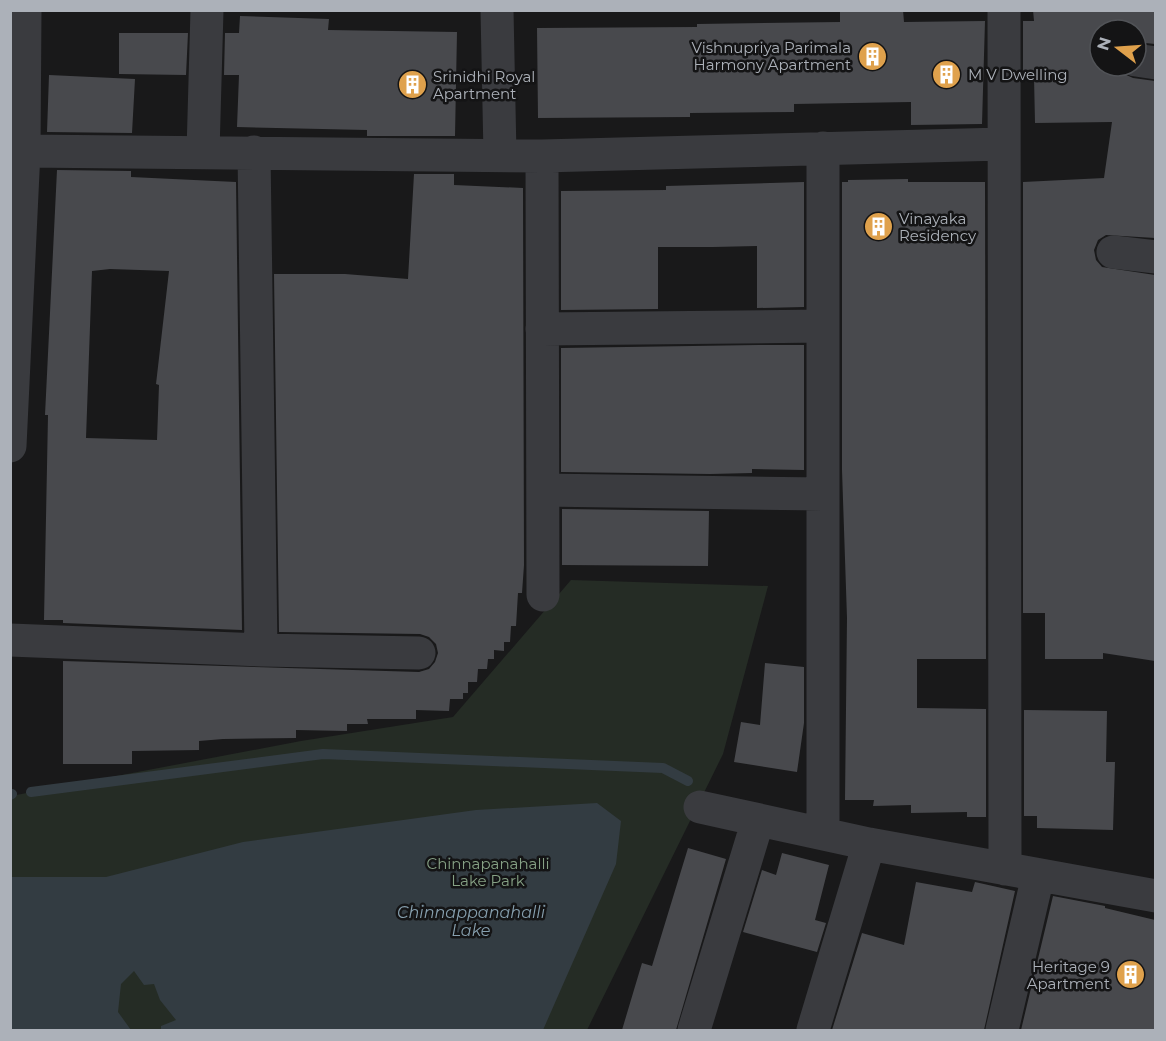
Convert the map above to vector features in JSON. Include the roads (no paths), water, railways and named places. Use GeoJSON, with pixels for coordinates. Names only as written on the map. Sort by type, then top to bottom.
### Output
{"type":"FeatureCollection","features":[{"type":"Feature","properties":{"kind":"street"},"geometry":{"type":"LineString","coordinates":[[10,446],[24,150],[25,10]]}},
{"type":"Feature","properties":{"kind":"street"},"geometry":{"type":"LineString","coordinates":[[203,152],[207,10]]}},
{"type":"Feature","properties":{"kind":"street"},"geometry":{"type":"LineString","coordinates":[[497,10],[500,155]]}},
{"type":"Feature","properties":{"kind":"street"},"geometry":{"type":"LineString","coordinates":[[1004,10],[1005,869]]}},
{"type":"Feature","properties":{"kind":"street"},"geometry":{"type":"LineString","coordinates":[[24,150],[542,156],[1003,144]]}},
{"type":"Feature","properties":{"kind":"street"},"geometry":{"type":"LineString","coordinates":[[823,148],[823,832]]}},
{"type":"Feature","properties":{"kind":"street"},"geometry":{"type":"LineString","coordinates":[[254,152],[261,650]]}},
{"type":"Feature","properties":{"kind":"street"},"geometry":{"type":"LineString","coordinates":[[542,156],[543,595]]}},
{"type":"Feature","properties":{"kind":"street"},"geometry":{"type":"LineString","coordinates":[[1113,252],[1155,257]]}},
{"type":"Feature","properties":{"kind":"street"},"geometry":{"type":"LineString","coordinates":[[542,329],[823,326]]}},
{"type":"Feature","properties":{"kind":"street"},"geometry":{"type":"LineString","coordinates":[[543,490],[823,494]]}},
{"type":"Feature","properties":{"kind":"street"},"geometry":{"type":"LineString","coordinates":[[10,640],[261,650],[419,653]]}},
{"type":"Feature","properties":{"kind":"street"},"geometry":{"type":"LineString","coordinates":[[700,807],[823,832],[869,844],[1155,896]]}},
{"type":"Feature","properties":{"kind":"street"},"geometry":{"type":"LineString","coordinates":[[694,1030],[758,820]]}},
{"type":"Feature","properties":{"kind":"street"},"geometry":{"type":"LineString","coordinates":[[813,1030],[869,844]]}},
{"type":"Feature","properties":{"kind":"street"},"geometry":{"type":"LineString","coordinates":[[1002,1030],[1038,876]]}},
{"type":"Feature","properties":{"kind":"water","name":"Chinnappanahalli Lake"},"geometry":{"type":"Polygon","coordinates":[[[597,803],[621,821],[616,864],[543,1030],[161,1030],[161,1026],[176,1020],[160,1000],[154,984],[144,985],[134,971],[121,984],[118,1012],[131,1030],[11,1030],[11,877],[106,877],[243,842],[476,810],[597,803]]]}},
{"type":"Feature","properties":{"kind":"waterway"},"geometry":{"type":"LineString","coordinates":[[31,792],[323,754],[663,768],[688,781]]}},
{"type":"Feature","properties":{"kind":"place","name":"Vishnupriya Parimala Harmony Apartment"},"geometry":{"type":"Point","coordinates":[872,56]}},
{"type":"Feature","properties":{"kind":"place","name":"M V Dwelling"},"geometry":{"type":"Point","coordinates":[947,74]}},
{"type":"Feature","properties":{"kind":"place","name":"Srinidhi Royal Apartment"},"geometry":{"type":"Point","coordinates":[412,85]}},
{"type":"Feature","properties":{"kind":"place","name":"Vinayaka Residency"},"geometry":{"type":"Point","coordinates":[878,227]}},
{"type":"Feature","properties":{"kind":"place","name":"Heritage 9 Apartment"},"geometry":{"type":"Point","coordinates":[1131,975]}},
{"type":"Feature","properties":{"kind":"park label","name":"Chinnapanahalli Lake Park"},"geometry":{"type":"Point","coordinates":[488,872]}}]}
